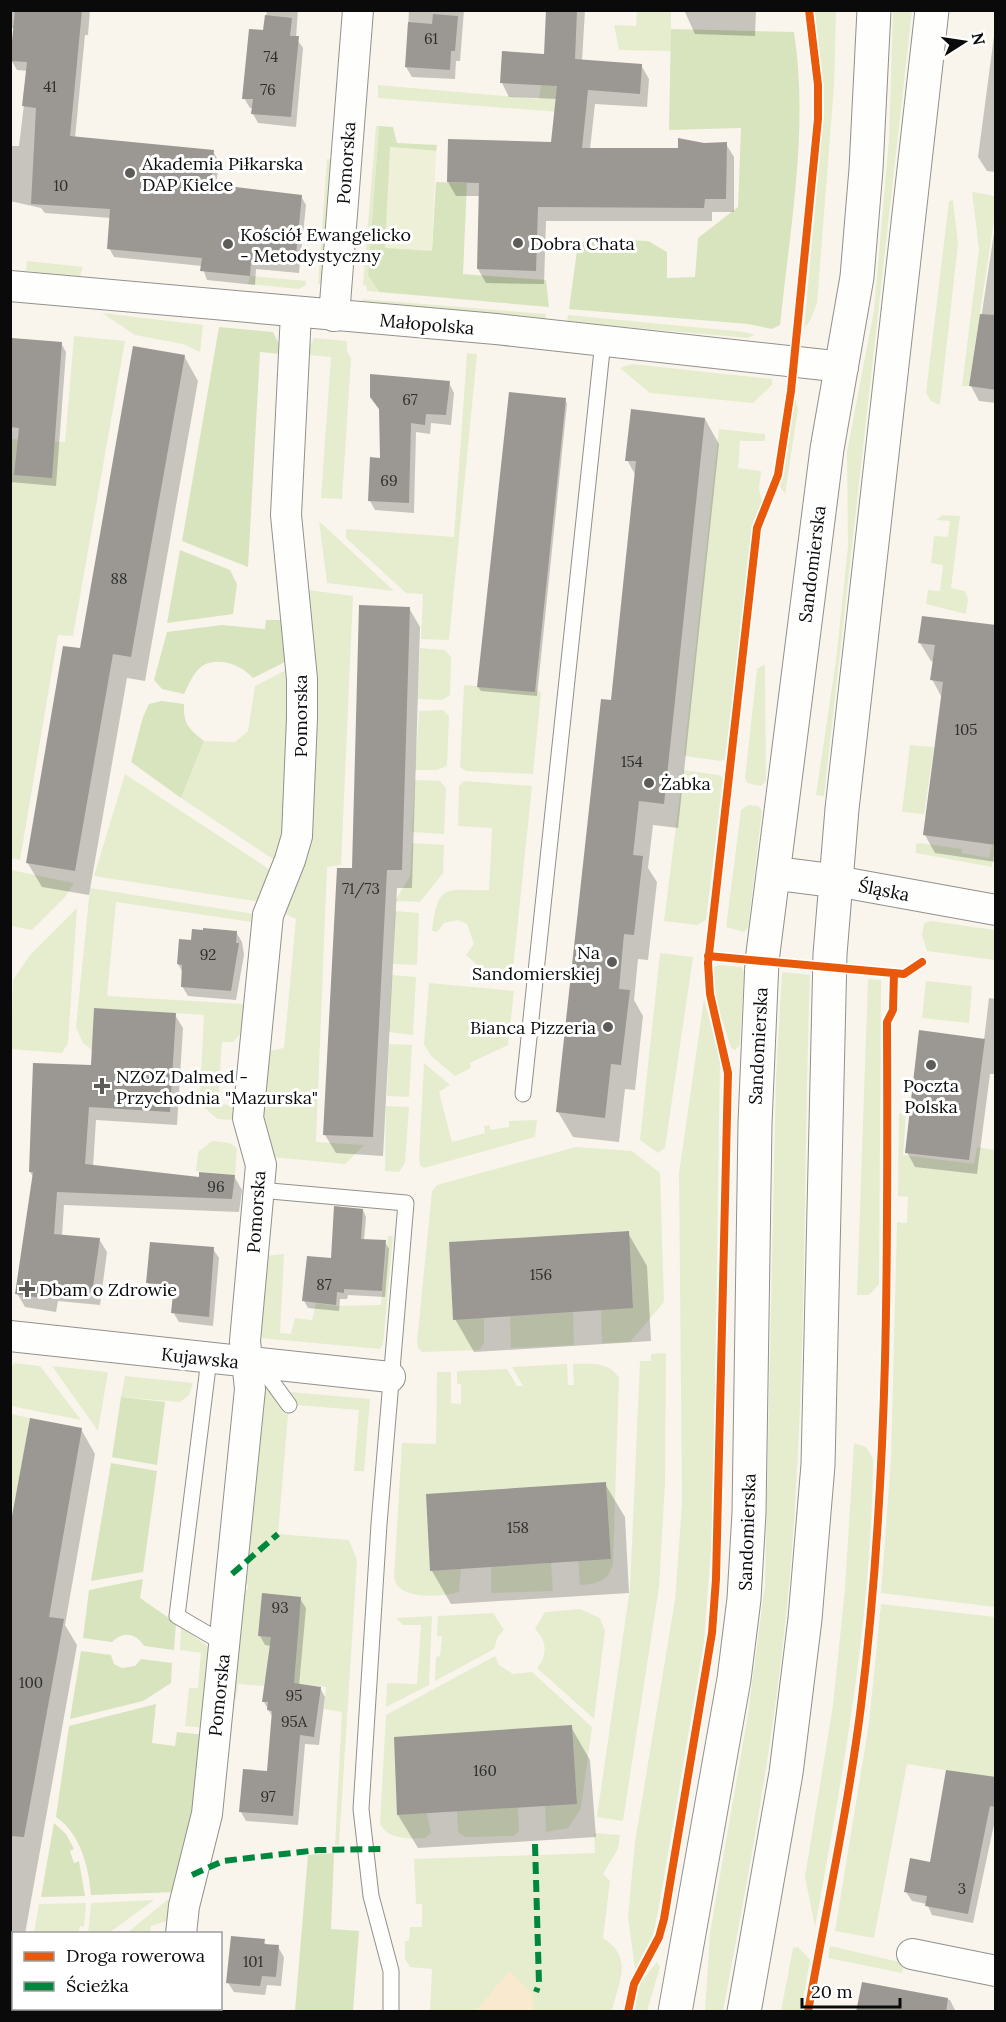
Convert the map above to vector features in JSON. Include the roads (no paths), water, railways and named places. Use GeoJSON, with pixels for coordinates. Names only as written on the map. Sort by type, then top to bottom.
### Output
{"type":"FeatureCollection","features":[{"type":"Feature","properties":{"kind":"street","name":"Pomorska"},"geometry":{"type":"LineString","coordinates":[[334,316],[358,10]]}},
{"type":"Feature","properties":{"kind":"street","name":"Sandomierska"},"geometry":{"type":"LineString","coordinates":[[675,2012],[734,1679],[744,1599],[749,1513],[758,1032],[762,961],[827,449],[857,277],[866,170],[874,10]]}},
{"type":"Feature","properties":{"kind":"street"},"geometry":{"type":"LineString","coordinates":[[744,2012],[791,1741],[813,1530],[818,1465],[830,954],[836,881],[932,10]]}},
{"type":"Feature","properties":{"kind":"street","name":"Małopolska"},"geometry":{"type":"LineString","coordinates":[[10,286],[603,341],[843,367]]}},
{"type":"Feature","properties":{"kind":"street","name":"Pomorska"},"geometry":{"type":"LineString","coordinates":[[181,1932],[184,1906],[206,1820],[253,1364],[246,1341],[261,1165],[248,1118],[268,915],[297,836],[303,702],[286,515],[296,313]]}},
{"type":"Feature","properties":{"kind":"street","name":"Śląska"},"geometry":{"type":"LineString","coordinates":[[773,873],[836,881],[996,910]]}},
{"type":"Feature","properties":{"kind":"street","name":"Kujawska"},"geometry":{"type":"LineString","coordinates":[[10,1336],[390,1377]]}},
{"type":"Feature","properties":{"kind":"street"},"geometry":{"type":"LineString","coordinates":[[912,1954],[996,1971]]}},
{"type":"Feature","properties":{"kind":"lane"},"geometry":{"type":"LineString","coordinates":[[523,1094],[603,341]]}},
{"type":"Feature","properties":{"kind":"lane"},"geometry":{"type":"LineString","coordinates":[[259,1190],[406,1203],[390,1377],[361,1809],[371,1896],[391,1971],[391,2012]]}},
{"type":"Feature","properties":{"kind":"lane"},"geometry":{"type":"LineString","coordinates":[[209,1359],[177,1616],[225,1644]]}},
{"type":"Feature","properties":{"kind":"lane"},"geometry":{"type":"LineString","coordinates":[[253,1364],[289,1405]]}},
{"type":"Feature","properties":{"kind":"place","name":"Akademia Piłkarska DAP Kielce"},"geometry":{"type":"Point","coordinates":[130,173]}},
{"type":"Feature","properties":{"kind":"place","name":"Dobra Chata"},"geometry":{"type":"Point","coordinates":[518,243]}},
{"type":"Feature","properties":{"kind":"place","name":"Kościół Ewangelicko - Metodystyczny"},"geometry":{"type":"Point","coordinates":[228,244]}},
{"type":"Feature","properties":{"kind":"place","name":"Żabka"},"geometry":{"type":"Point","coordinates":[649,783]}},
{"type":"Feature","properties":{"kind":"place","name":"Na Sandomierskiej"},"geometry":{"type":"Point","coordinates":[612,962]}},
{"type":"Feature","properties":{"kind":"place","name":"Bianca Pizzeria"},"geometry":{"type":"Point","coordinates":[608,1027]}},
{"type":"Feature","properties":{"kind":"place","name":"Poczta Polska"},"geometry":{"type":"Point","coordinates":[931,1065]}},
{"type":"Feature","properties":{"kind":"place","name":"NZOZ Dalmed - Przychodnia \"Mazurska\""},"geometry":{"type":"Point","coordinates":[102,1086]}},
{"type":"Feature","properties":{"kind":"place","name":"Dbam o Zdrowie"},"geometry":{"type":"Point","coordinates":[27,1289]}}]}
